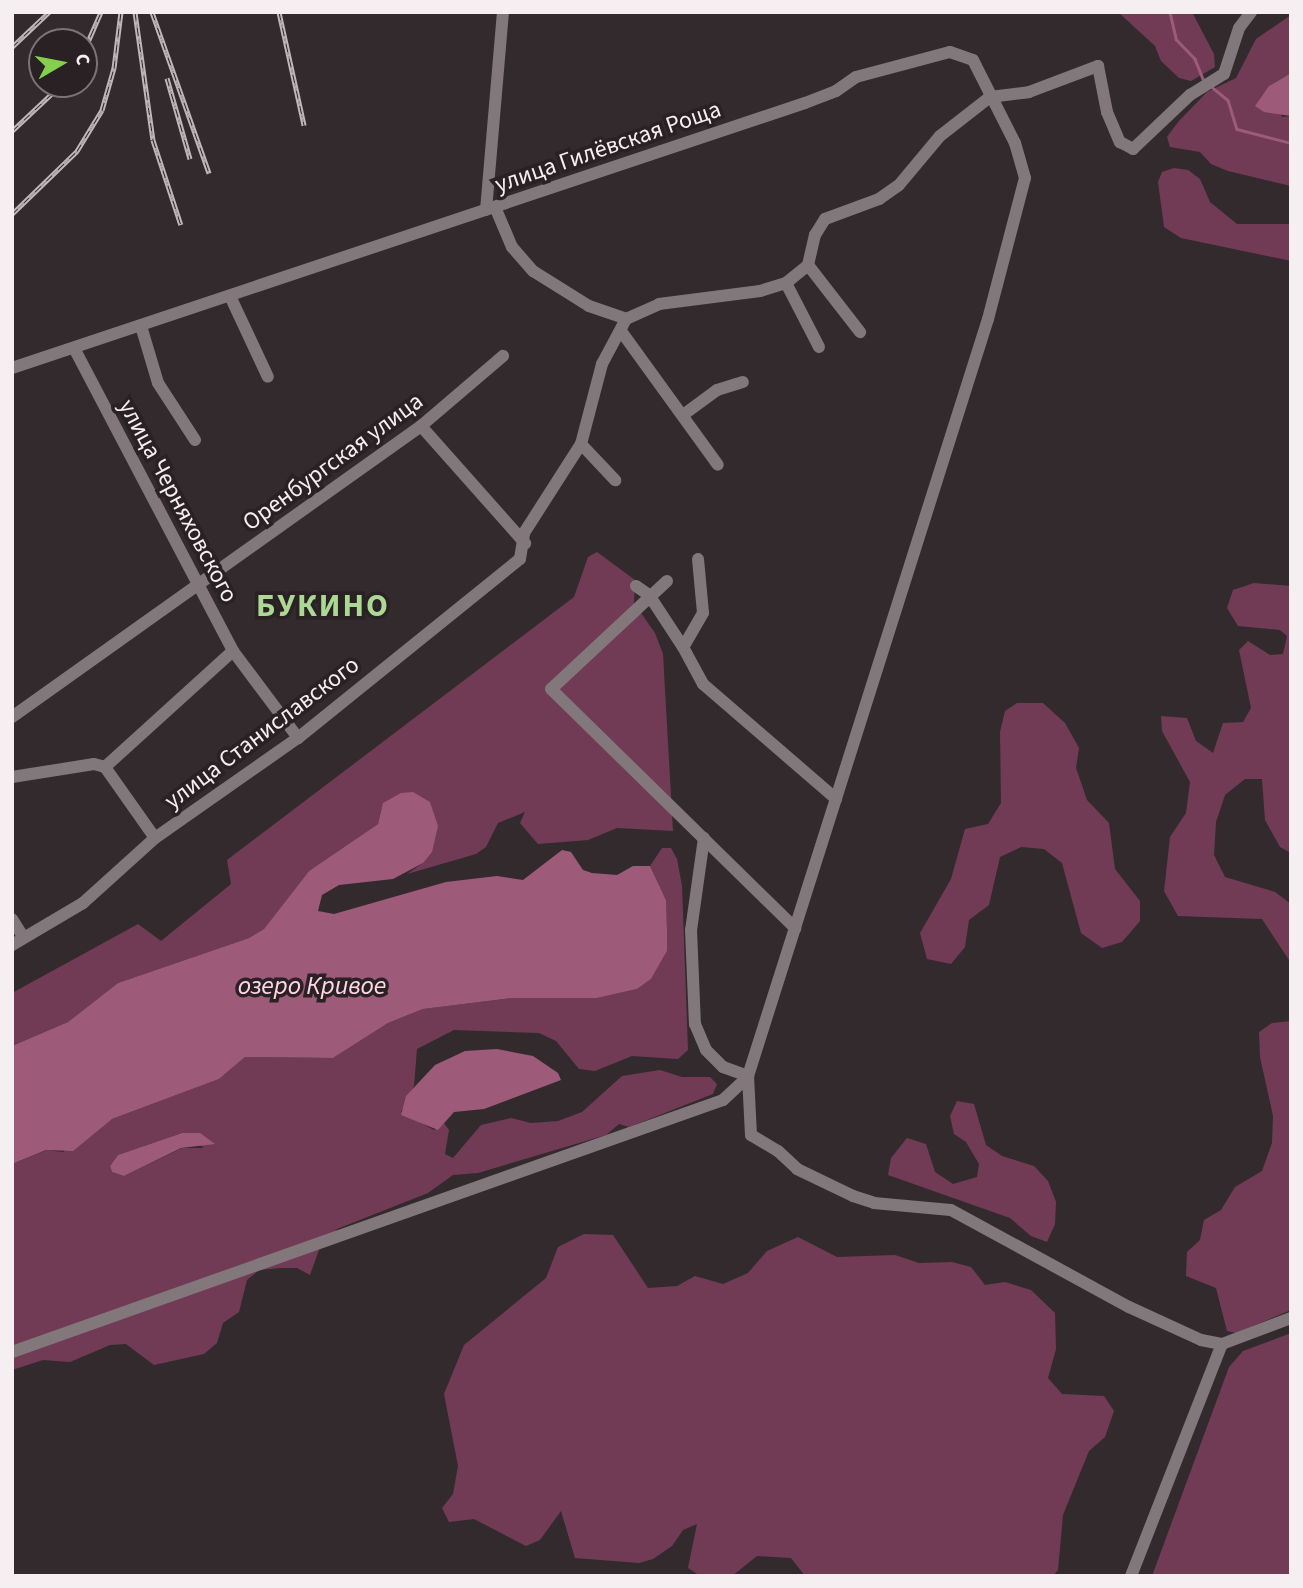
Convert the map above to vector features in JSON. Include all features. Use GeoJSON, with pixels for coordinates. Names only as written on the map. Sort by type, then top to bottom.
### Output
{"type":"FeatureCollection","features":[{"type":"Feature","properties":{"kind":"street"},"geometry":{"type":"LineString","coordinates":[[503,12],[491,209],[512,247],[533,271],[623,325],[718,465]]}},
{"type":"Feature","properties":{"kind":"street"},"geometry":{"type":"LineString","coordinates":[[623,325],[660,304],[760,291],[786,282],[808,265],[815,235],[825,219],[879,199],[899,185],[940,136],[990,97],[1028,92],[1098,66],[1107,112],[1120,142],[1133,149],[1190,95],[1224,74],[1239,28],[1251,12]]}},
{"type":"Feature","properties":{"kind":"street","name":"улица Гилёвская Роща"},"geometry":{"type":"LineString","coordinates":[[12,368],[805,103],[836,92],[856,77],[937,54],[963,53],[973,60],[1015,142],[1025,178],[992,298],[748,1076]]}},
{"type":"Feature","properties":{"kind":"street"},"geometry":{"type":"LineString","coordinates":[[808,265],[860,332]]}},
{"type":"Feature","properties":{"kind":"street"},"geometry":{"type":"LineString","coordinates":[[786,282],[819,348]]}},
{"type":"Feature","properties":{"kind":"street"},"geometry":{"type":"LineString","coordinates":[[230,296],[268,377]]}},
{"type":"Feature","properties":{"kind":"street","name":"улица Станиславского"},"geometry":{"type":"LineString","coordinates":[[12,945],[83,903],[155,838],[298,738],[520,559],[525,543],[524,533],[581,444],[601,364],[623,325]]}},
{"type":"Feature","properties":{"kind":"street"},"geometry":{"type":"LineString","coordinates":[[141,326],[158,383],[195,440]]}},
{"type":"Feature","properties":{"kind":"street","name":"улица Черняховского"},"geometry":{"type":"LineString","coordinates":[[74,348],[233,651],[298,738]]}},
{"type":"Feature","properties":{"kind":"street","name":"Оренбургская улица"},"geometry":{"type":"LineString","coordinates":[[12,717],[421,426],[502,356]]}},
{"type":"Feature","properties":{"kind":"street"},"geometry":{"type":"LineString","coordinates":[[683,415],[717,390],[743,382]]}},
{"type":"Feature","properties":{"kind":"street"},"geometry":{"type":"LineString","coordinates":[[421,426],[525,543]]}},
{"type":"Feature","properties":{"kind":"street"},"geometry":{"type":"LineString","coordinates":[[581,444],[615,480]]}},
{"type":"Feature","properties":{"kind":"street"},"geometry":{"type":"LineString","coordinates":[[683,647],[703,613],[698,559]]}},
{"type":"Feature","properties":{"kind":"street"},"geometry":{"type":"LineString","coordinates":[[667,581],[551,689],[795,928]]}},
{"type":"Feature","properties":{"kind":"street"},"geometry":{"type":"LineString","coordinates":[[636,586],[650,597],[704,684],[836,799]]}},
{"type":"Feature","properties":{"kind":"street"},"geometry":{"type":"LineString","coordinates":[[105,767],[233,651]]}},
{"type":"Feature","properties":{"kind":"street"},"geometry":{"type":"LineString","coordinates":[[12,777],[94,764],[105,767],[155,838]]}},
{"type":"Feature","properties":{"kind":"street"},"geometry":{"type":"LineString","coordinates":[[704,838],[691,930],[695,1024],[706,1051],[723,1068],[748,1076]]}},
{"type":"Feature","properties":{"kind":"street"},"geometry":{"type":"LineString","coordinates":[[12,919],[24,938]]}},
{"type":"Feature","properties":{"kind":"street"},"geometry":{"type":"LineString","coordinates":[[748,1076],[751,1135],[778,1151],[797,1169],[874,1203],[951,1210],[1167,1326],[1222,1344],[1291,1318]]}},
{"type":"Feature","properties":{"kind":"street"},"geometry":{"type":"LineString","coordinates":[[12,1352],[723,1100],[748,1076]]}},
{"type":"Feature","properties":{"kind":"street"},"geometry":{"type":"LineString","coordinates":[[1131,1576],[1222,1344]]}},
{"type":"Feature","properties":{"kind":"shaded area"},"geometry":{"type":"Polygon","coordinates":[[[1118,12],[1192,12],[1214,54],[1215,67],[1191,81],[1179,78],[1161,61],[1155,46],[1118,12]]]}},
{"type":"Feature","properties":{"kind":"shaded area"},"geometry":{"type":"Polygon","coordinates":[[[1291,15],[1291,73],[1269,86],[1282,117],[1291,116],[1291,186],[1228,171],[1211,164],[1200,152],[1170,147],[1167,137],[1178,122],[1207,92],[1236,78],[1256,39],[1291,15]]]}},
{"type":"Feature","properties":{"kind":"shaded area"},"geometry":{"type":"Polygon","coordinates":[[[1174,168],[1188,170],[1200,179],[1210,202],[1237,224],[1291,224],[1291,261],[1181,238],[1164,227],[1158,182],[1162,172],[1174,168]]]}},
{"type":"Feature","properties":{"kind":"shaded area"},"geometry":{"type":"Polygon","coordinates":[[[597,552],[635,580],[634,603],[655,633],[663,654],[673,831],[617,828],[588,840],[538,844],[520,823],[525,812],[498,823],[486,847],[476,854],[407,874],[423,863],[383,804],[378,824],[309,871],[264,929],[249,938],[118,983],[68,1022],[12,1046],[12,993],[138,924],[161,941],[231,884],[227,860],[574,597],[588,557],[597,552]]]}},
{"type":"Feature","properties":{"kind":"shaded area"},"geometry":{"type":"Polygon","coordinates":[[[1254,583],[1291,586],[1291,853],[1280,847],[1265,820],[1262,779],[1245,779],[1225,795],[1216,822],[1214,855],[1225,877],[1275,892],[1291,904],[1291,963],[1262,919],[1178,916],[1164,891],[1170,837],[1186,813],[1190,782],[1162,731],[1161,716],[1187,718],[1196,741],[1213,753],[1223,723],[1243,722],[1251,708],[1239,650],[1248,641],[1270,655],[1283,654],[1287,636],[1280,630],[1238,626],[1227,608],[1233,590],[1254,583]]]}},
{"type":"Feature","properties":{"kind":"shaded area"},"geometry":{"type":"Polygon","coordinates":[[[1017,703],[1043,703],[1065,723],[1079,748],[1076,768],[1087,800],[1109,823],[1115,869],[1140,901],[1140,921],[1122,942],[1102,948],[1081,933],[1062,863],[1044,849],[1021,847],[1000,857],[989,905],[969,920],[965,947],[951,964],[927,959],[920,933],[951,879],[965,829],[988,824],[1001,803],[1000,732],[1005,711],[1017,703]]]}},
{"type":"Feature","properties":{"kind":"shaded area"},"geometry":{"type":"Polygon","coordinates":[[[662,848],[671,848],[677,859],[682,886],[688,1050],[678,1059],[632,1056],[595,1071],[579,1069],[556,1041],[539,1033],[454,1030],[417,1049],[414,1086],[401,1112],[434,1130],[444,1123],[449,1130],[445,1154],[453,1158],[481,1125],[511,1118],[531,1123],[558,1121],[582,1112],[622,1076],[660,1070],[682,1077],[710,1077],[717,1084],[713,1094],[629,1127],[619,1124],[606,1135],[478,1173],[453,1175],[428,1193],[337,1229],[320,1247],[310,1275],[297,1268],[281,1268],[259,1270],[247,1280],[239,1312],[223,1323],[217,1343],[204,1354],[154,1365],[126,1344],[110,1345],[70,1362],[43,1360],[12,1370],[12,1164],[47,1150],[63,1152],[112,1119],[219,1079],[245,1057],[333,1058],[388,1023],[423,1009],[513,998],[597,998],[637,989],[651,979],[667,951],[666,900],[650,866],[662,848]],[[182,1133],[118,1155],[110,1166],[112,1172],[124,1176],[182,1148],[204,1148],[182,1133]]]}},
{"type":"Feature","properties":{"kind":"shaded area"},"geometry":{"type":"Polygon","coordinates":[[[1291,1021],[1291,1310],[1236,1333],[1227,1331],[1216,1288],[1186,1276],[1187,1252],[1200,1240],[1204,1220],[1221,1210],[1235,1187],[1262,1171],[1272,1143],[1273,1116],[1260,1057],[1259,1032],[1272,1023],[1291,1021]]]}},
{"type":"Feature","properties":{"kind":"shaded area"},"geometry":{"type":"Polygon","coordinates":[[[957,1101],[974,1104],[986,1145],[1002,1156],[1034,1166],[1048,1181],[1056,1202],[1055,1224],[1047,1242],[1031,1236],[1010,1218],[888,1175],[891,1158],[907,1138],[926,1144],[935,1172],[953,1184],[977,1177],[979,1164],[966,1142],[954,1134],[950,1116],[957,1101]]]}},
{"type":"Feature","properties":{"kind":"shaded area"},"geometry":{"type":"Polygon","coordinates":[[[584,1234],[613,1235],[648,1288],[677,1286],[695,1276],[723,1284],[748,1273],[767,1251],[798,1237],[837,1257],[895,1255],[919,1263],[952,1262],[971,1267],[985,1285],[1005,1282],[1031,1290],[1055,1313],[1056,1349],[1048,1378],[1062,1394],[1104,1396],[1114,1411],[1105,1437],[1089,1451],[1063,1515],[1058,1570],[1053,1576],[805,1576],[791,1558],[757,1556],[732,1576],[700,1576],[688,1568],[697,1524],[683,1530],[672,1546],[653,1559],[639,1563],[575,1558],[561,1511],[540,1540],[526,1546],[474,1519],[449,1522],[442,1508],[453,1494],[458,1466],[444,1394],[464,1345],[546,1278],[558,1247],[584,1234]]]}},
{"type":"Feature","properties":{"kind":"shaded area"},"geometry":{"type":"Polygon","coordinates":[[[1291,1333],[1291,1576],[1152,1576],[1229,1367],[1243,1351],[1291,1333]]]}},
{"type":"Feature","properties":{"kind":"water"},"geometry":{"type":"Polygon","coordinates":[[[1291,73],[1291,116],[1264,112],[1255,106],[1269,86],[1291,73]]]}},
{"type":"Feature","properties":{"kind":"water","name":"озеро Кривое"},"geometry":{"type":"Polygon","coordinates":[[[413,792],[430,802],[438,826],[432,852],[423,863],[393,879],[339,885],[322,895],[318,911],[334,914],[446,882],[497,876],[523,880],[562,850],[571,852],[583,870],[592,873],[617,875],[633,866],[650,866],[666,900],[667,931],[667,951],[651,979],[637,989],[597,998],[513,998],[423,1009],[388,1023],[333,1058],[245,1057],[219,1079],[112,1119],[73,1151],[46,1150],[12,1164],[12,1046],[68,1022],[118,983],[249,938],[264,929],[309,871],[378,824],[383,803],[401,793],[413,792]]]}},
{"type":"Feature","properties":{"kind":"water"},"geometry":{"type":"Polygon","coordinates":[[[497,1049],[533,1056],[558,1073],[561,1080],[484,1109],[454,1112],[438,1130],[401,1115],[406,1096],[435,1065],[465,1051],[497,1049]]]}},
{"type":"Feature","properties":{"kind":"water"},"geometry":{"type":"Polygon","coordinates":[[[182,1133],[200,1133],[215,1144],[181,1148],[124,1176],[112,1172],[110,1166],[118,1155],[182,1133]]]}},
{"type":"Feature","properties":{"kind":"waterway"},"geometry":{"type":"LineString","coordinates":[[1170,12],[1176,39],[1195,59],[1203,79]]}},
{"type":"Feature","properties":{"kind":"waterway"},"geometry":{"type":"LineString","coordinates":[[1213,88],[1228,100],[1237,129],[1291,143]]}},
{"type":"Feature","properties":{"kind":"railway"},"geometry":{"type":"LineString","coordinates":[[12,47],[49,12]]}},
{"type":"Feature","properties":{"kind":"railway"},"geometry":{"type":"LineString","coordinates":[[94,28],[101,12]]}},
{"type":"Feature","properties":{"kind":"railway"},"geometry":{"type":"LineString","coordinates":[[12,214],[77,151],[102,110],[114,68],[121,12]]}},
{"type":"Feature","properties":{"kind":"railway"},"geometry":{"type":"LineString","coordinates":[[135,12],[153,140],[181,225]]}},
{"type":"Feature","properties":{"kind":"railway"},"geometry":{"type":"LineString","coordinates":[[152,12],[209,173]]}},
{"type":"Feature","properties":{"kind":"railway"},"geometry":{"type":"LineString","coordinates":[[279,12],[304,125]]}},
{"type":"Feature","properties":{"kind":"railway"},"geometry":{"type":"LineString","coordinates":[[167,78],[190,159]]}},
{"type":"Feature","properties":{"kind":"railway"},"geometry":{"type":"LineString","coordinates":[[12,131],[47,98]]}},
{"type":"Feature","properties":{"kind":"district","name":"БУКИНО"},"geometry":{"type":"Point","coordinates":[323,606]}}]}
